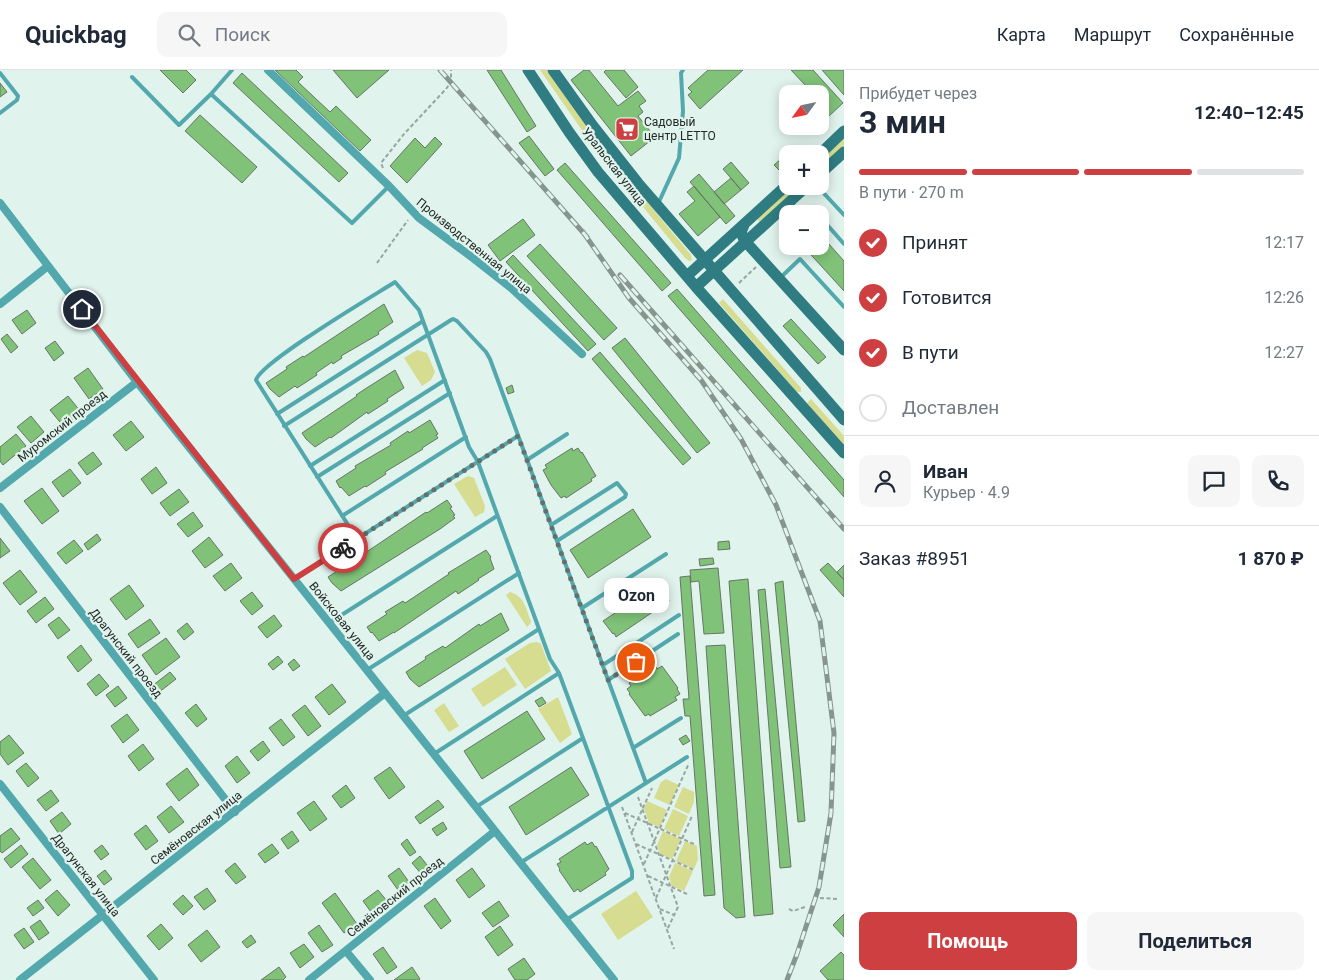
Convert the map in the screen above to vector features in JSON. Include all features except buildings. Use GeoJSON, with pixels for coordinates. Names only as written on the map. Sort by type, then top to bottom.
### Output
{"type":"FeatureCollection","features":[{"type":"Feature","properties":{"kind":"main road","name":"Уральская улица"},"geometry":{"type":"LineString","coordinates":[[528,70],[598,172],[696,287],[844,453]]}},
{"type":"Feature","properties":{"kind":"main road","name":"Уральская улица"},"geometry":{"type":"LineString","coordinates":[[553,70],[592,126],[657,206],[844,420]]}},
{"type":"Feature","properties":{"kind":"main road"},"geometry":{"type":"LineString","coordinates":[[829,145],[844,131]]}},
{"type":"Feature","properties":{"kind":"main road"},"geometry":{"type":"LineString","coordinates":[[829,166],[844,152]]}},
{"type":"Feature","properties":{"kind":"main road"},"geometry":{"type":"LineString","coordinates":[[687,276],[779,192]]}},
{"type":"Feature","properties":{"kind":"main road"},"geometry":{"type":"LineString","coordinates":[[696,287],[736,251],[746,249],[798,195]]}},
{"type":"Feature","properties":{"kind":"main road"},"geometry":{"type":"LineString","coordinates":[[744,225],[741,234],[750,243],[762,261],[844,350]]}},
{"type":"Feature","properties":{"kind":"street","name":"Производственная улица"},"geometry":{"type":"LineString","coordinates":[[268,70],[389,186],[419,218],[510,287],[582,354]]}},
{"type":"Feature","properties":{"kind":"street","name":"Войсковая улица"},"geometry":{"type":"LineString","coordinates":[[0,203],[137,382],[614,980]]}},
{"type":"Feature","properties":{"kind":"street"},"geometry":{"type":"LineString","coordinates":[[0,304],[48,266]]}},
{"type":"Feature","properties":{"kind":"street","name":"Муромский проезд"},"geometry":{"type":"LineString","coordinates":[[0,488],[137,382]]}},
{"type":"Feature","properties":{"kind":"street","name":"Драгунский проезд"},"geometry":{"type":"LineString","coordinates":[[0,507],[235,812]]}},
{"type":"Feature","properties":{"kind":"street","name":"Семёновская улица"},"geometry":{"type":"LineString","coordinates":[[20,980],[385,693]]}},
{"type":"Feature","properties":{"kind":"street","name":"Драгунская улица"},"geometry":{"type":"LineString","coordinates":[[0,784],[154,980]]}},
{"type":"Feature","properties":{"kind":"street","name":"Семёновский проезд"},"geometry":{"type":"LineString","coordinates":[[309,980],[495,831]]}},
{"type":"Feature","properties":{"kind":"street"},"geometry":{"type":"LineString","coordinates":[[346,951],[370,980]]}},
{"type":"Feature","properties":{"kind":"lane"},"geometry":{"type":"LineString","coordinates":[[132,78],[179,125],[211,94],[232,70]]}},
{"type":"Feature","properties":{"kind":"lane"},"geometry":{"type":"LineString","coordinates":[[657,206],[679,158],[683,111],[681,72],[683,70]]}},
{"type":"Feature","properties":{"kind":"lane"},"geometry":{"type":"LineString","coordinates":[[0,73],[18,96],[16,100],[0,113]]}},
{"type":"Feature","properties":{"kind":"lane"},"geometry":{"type":"LineString","coordinates":[[211,94],[352,222],[389,186]]}},
{"type":"Feature","properties":{"kind":"lane"},"geometry":{"type":"LineString","coordinates":[[825,195],[844,215]]}},
{"type":"Feature","properties":{"kind":"lane"},"geometry":{"type":"LineString","coordinates":[[829,227],[844,244]]}},
{"type":"Feature","properties":{"kind":"lane"},"geometry":{"type":"LineString","coordinates":[[779,279],[800,259],[844,307]]}},
{"type":"Feature","properties":{"kind":"lane"},"geometry":{"type":"LineString","coordinates":[[357,539],[257,383],[256,377],[290,349],[395,282],[418,307],[466,437],[478,462],[550,659],[560,673],[632,872],[632,878],[566,920]]}},
{"type":"Feature","properties":{"kind":"lane"},"geometry":{"type":"LineString","coordinates":[[284,426],[428,334],[455,319],[486,352],[490,359],[646,783]]}},
{"type":"Feature","properties":{"kind":"lane"},"geometry":{"type":"LineString","coordinates":[[277,414],[423,321]]}},
{"type":"Feature","properties":{"kind":"lane"},"geometry":{"type":"LineString","coordinates":[[310,466],[445,380]]}},
{"type":"Feature","properties":{"kind":"lane"},"geometry":{"type":"LineString","coordinates":[[318,477],[450,393]]}},
{"type":"Feature","properties":{"kind":"lane"},"geometry":{"type":"LineString","coordinates":[[527,460],[567,434]]}},
{"type":"Feature","properties":{"kind":"lane"},"geometry":{"type":"LineString","coordinates":[[294,579],[518,436]]}},
{"type":"Feature","properties":{"kind":"lane"},"geometry":{"type":"LineString","coordinates":[[342,516],[466,437]]}},
{"type":"Feature","properties":{"kind":"lane"},"geometry":{"type":"LineString","coordinates":[[551,525],[618,483],[626,496],[557,541]]}},
{"type":"Feature","properties":{"kind":"lane"},"geometry":{"type":"LineString","coordinates":[[329,623],[498,516]]}},
{"type":"Feature","properties":{"kind":"lane"},"geometry":{"type":"LineString","coordinates":[[582,608],[666,554]]}},
{"type":"Feature","properties":{"kind":"lane"},"geometry":{"type":"LineString","coordinates":[[367,670],[519,573]]}},
{"type":"Feature","properties":{"kind":"lane"},"geometry":{"type":"LineString","coordinates":[[603,665],[678,615]]}},
{"type":"Feature","properties":{"kind":"lane"},"geometry":{"type":"LineString","coordinates":[[404,716],[539,629]]}},
{"type":"Feature","properties":{"kind":"lane"},"geometry":{"type":"LineString","coordinates":[[608,680],[678,634]]}},
{"type":"Feature","properties":{"kind":"lane"},"geometry":{"type":"LineString","coordinates":[[434,754],[560,673]]}},
{"type":"Feature","properties":{"kind":"lane"},"geometry":{"type":"LineString","coordinates":[[633,748],[681,718]]}},
{"type":"Feature","properties":{"kind":"lane"},"geometry":{"type":"LineString","coordinates":[[476,807],[583,738]]}},
{"type":"Feature","properties":{"kind":"lane"},"geometry":{"type":"LineString","coordinates":[[520,863],[687,757]]}},
{"type":"Feature","properties":{"kind":"path"},"geometry":{"type":"LineString","coordinates":[[388,173],[381,163],[404,134],[446,89],[451,82],[451,70]]}},
{"type":"Feature","properties":{"kind":"path"},"geometry":{"type":"LineString","coordinates":[[377,263],[413,212]]}},
{"type":"Feature","properties":{"kind":"path"},"geometry":{"type":"LineString","coordinates":[[734,288],[762,261]]}},
{"type":"Feature","properties":{"kind":"path"},"geometry":{"type":"LineString","coordinates":[[644,865],[690,762],[687,757]]}},
{"type":"Feature","properties":{"kind":"path"},"geometry":{"type":"LineString","coordinates":[[632,833],[653,786]]}},
{"type":"Feature","properties":{"kind":"path"},"geometry":{"type":"LineString","coordinates":[[635,790],[678,907],[667,930]]}},
{"type":"Feature","properties":{"kind":"path"},"geometry":{"type":"LineString","coordinates":[[620,800],[674,949]]}},
{"type":"Feature","properties":{"kind":"path"},"geometry":{"type":"LineString","coordinates":[[624,812],[696,845]]}},
{"type":"Feature","properties":{"kind":"path"},"geometry":{"type":"LineString","coordinates":[[656,898],[692,816]]}},
{"type":"Feature","properties":{"kind":"path"},"geometry":{"type":"LineString","coordinates":[[636,844],[694,870]]}},
{"type":"Feature","properties":{"kind":"path"},"geometry":{"type":"LineString","coordinates":[[648,876],[687,894]]}},
{"type":"Feature","properties":{"kind":"path"},"geometry":{"type":"LineString","coordinates":[[820,898],[838,899]]}},
{"type":"Feature","properties":{"kind":"path"},"geometry":{"type":"LineString","coordinates":[[788,909],[793,911],[805,907]]}},
{"type":"Feature","properties":{"kind":"path"},"geometry":{"type":"LineString","coordinates":[[660,909],[674,915]]}},
{"type":"Feature","properties":{"kind":"green space"},"geometry":{"type":"Polygon","coordinates":[[[540,70],[547,70],[608,155],[691,255],[692,260],[689,261],[685,258],[593,146],[540,70]]]}},
{"type":"Feature","properties":{"kind":"green space"},"geometry":{"type":"Polygon","coordinates":[[[844,138],[844,145],[829,159],[829,152],[844,138]]]}},
{"type":"Feature","properties":{"kind":"green space"},"geometry":{"type":"Polygon","coordinates":[[[782,195],[790,195],[759,222],[759,216],[782,195]]]}},
{"type":"Feature","properties":{"kind":"green space"},"geometry":{"type":"Polygon","coordinates":[[[723,299],[801,388],[801,392],[797,392],[719,303],[723,299]]]}},
{"type":"Feature","properties":{"kind":"green space"},"geometry":{"type":"Polygon","coordinates":[[[417,350],[427,353],[435,372],[431,380],[422,386],[404,358],[417,350]]]}},
{"type":"Feature","properties":{"kind":"green space"},"geometry":{"type":"Polygon","coordinates":[[[811,399],[844,436],[844,447],[807,403],[811,399]]]}},
{"type":"Feature","properties":{"kind":"green space"},"geometry":{"type":"Polygon","coordinates":[[[468,476],[474,478],[485,506],[484,512],[475,517],[454,484],[468,476]]]}},
{"type":"Feature","properties":{"kind":"green space"},"geometry":{"type":"Polygon","coordinates":[[[510,592],[519,597],[524,603],[531,621],[527,627],[506,595],[510,592]]]}},
{"type":"Feature","properties":{"kind":"green space"},"geometry":{"type":"Polygon","coordinates":[[[537,642],[541,644],[551,671],[525,689],[505,659],[530,643],[537,642]]]}},
{"type":"Feature","properties":{"kind":"green space"},"geometry":{"type":"Polygon","coordinates":[[[505,667],[517,685],[483,707],[471,689],[505,667]]]}},
{"type":"Feature","properties":{"kind":"green space"},"geometry":{"type":"Polygon","coordinates":[[[558,697],[572,734],[560,743],[538,709],[558,697]]]}},
{"type":"Feature","properties":{"kind":"green space"},"geometry":{"type":"Polygon","coordinates":[[[444,703],[459,726],[449,732],[434,710],[444,703]]]}},
{"type":"Feature","properties":{"kind":"green space"},"geometry":{"type":"Polygon","coordinates":[[[666,779],[679,785],[670,805],[654,798],[661,782],[666,779]]]}},
{"type":"Feature","properties":{"kind":"green space"},"geometry":{"type":"Polygon","coordinates":[[[683,787],[694,792],[694,802],[689,814],[674,807],[683,787]]]}},
{"type":"Feature","properties":{"kind":"green space"},"geometry":{"type":"Polygon","coordinates":[[[647,801],[667,810],[660,827],[649,823],[644,809],[647,801]]]}},
{"type":"Feature","properties":{"kind":"green space"},"geometry":{"type":"Polygon","coordinates":[[[673,809],[688,816],[679,836],[664,829],[673,809]]]}},
{"type":"Feature","properties":{"kind":"green space"},"geometry":{"type":"Polygon","coordinates":[[[663,831],[681,839],[672,859],[660,854],[657,845],[663,831]]]}},
{"type":"Feature","properties":{"kind":"green space"},"geometry":{"type":"Polygon","coordinates":[[[685,841],[697,846],[698,859],[694,869],[676,861],[685,841]]]}},
{"type":"Feature","properties":{"kind":"green space"},"geometry":{"type":"Polygon","coordinates":[[[675,863],[693,871],[684,891],[672,886],[669,877],[675,863]]]}},
{"type":"Feature","properties":{"kind":"green space"},"geometry":{"type":"Polygon","coordinates":[[[636,891],[653,917],[618,940],[601,914],[636,891]]]}},
{"type":"Feature","properties":{"kind":"railway"},"geometry":{"type":"LineString","coordinates":[[440,70],[587,237]]}},
{"type":"Feature","properties":{"kind":"railway"},"geometry":{"type":"LineString","coordinates":[[583,232],[629,298],[701,380],[741,439],[776,505],[820,621],[834,733],[831,813],[819,887],[787,980]]}},
{"type":"Feature","properties":{"kind":"railway"},"geometry":{"type":"LineString","coordinates":[[620,275],[844,529]]}},
{"type":"Feature","properties":{"kind":"way so far"},"geometry":{"type":"LineString","coordinates":[[343,548],[518,436],[608,680],[636,662]]}},
{"type":"Feature","properties":{"kind":"place","name":"Садовый центр LETTO"},"geometry":{"type":"Point","coordinates":[627,129]}},
{"type":"Feature","properties":{"kind":"place","name":"Ozon"},"geometry":{"type":"Point","coordinates":[636,662]}},
{"type":"Feature","properties":{"kind":"route"},"geometry":{"type":"LineString","coordinates":[[82,309],[137,382],[294,579],[343,548]]}}]}
